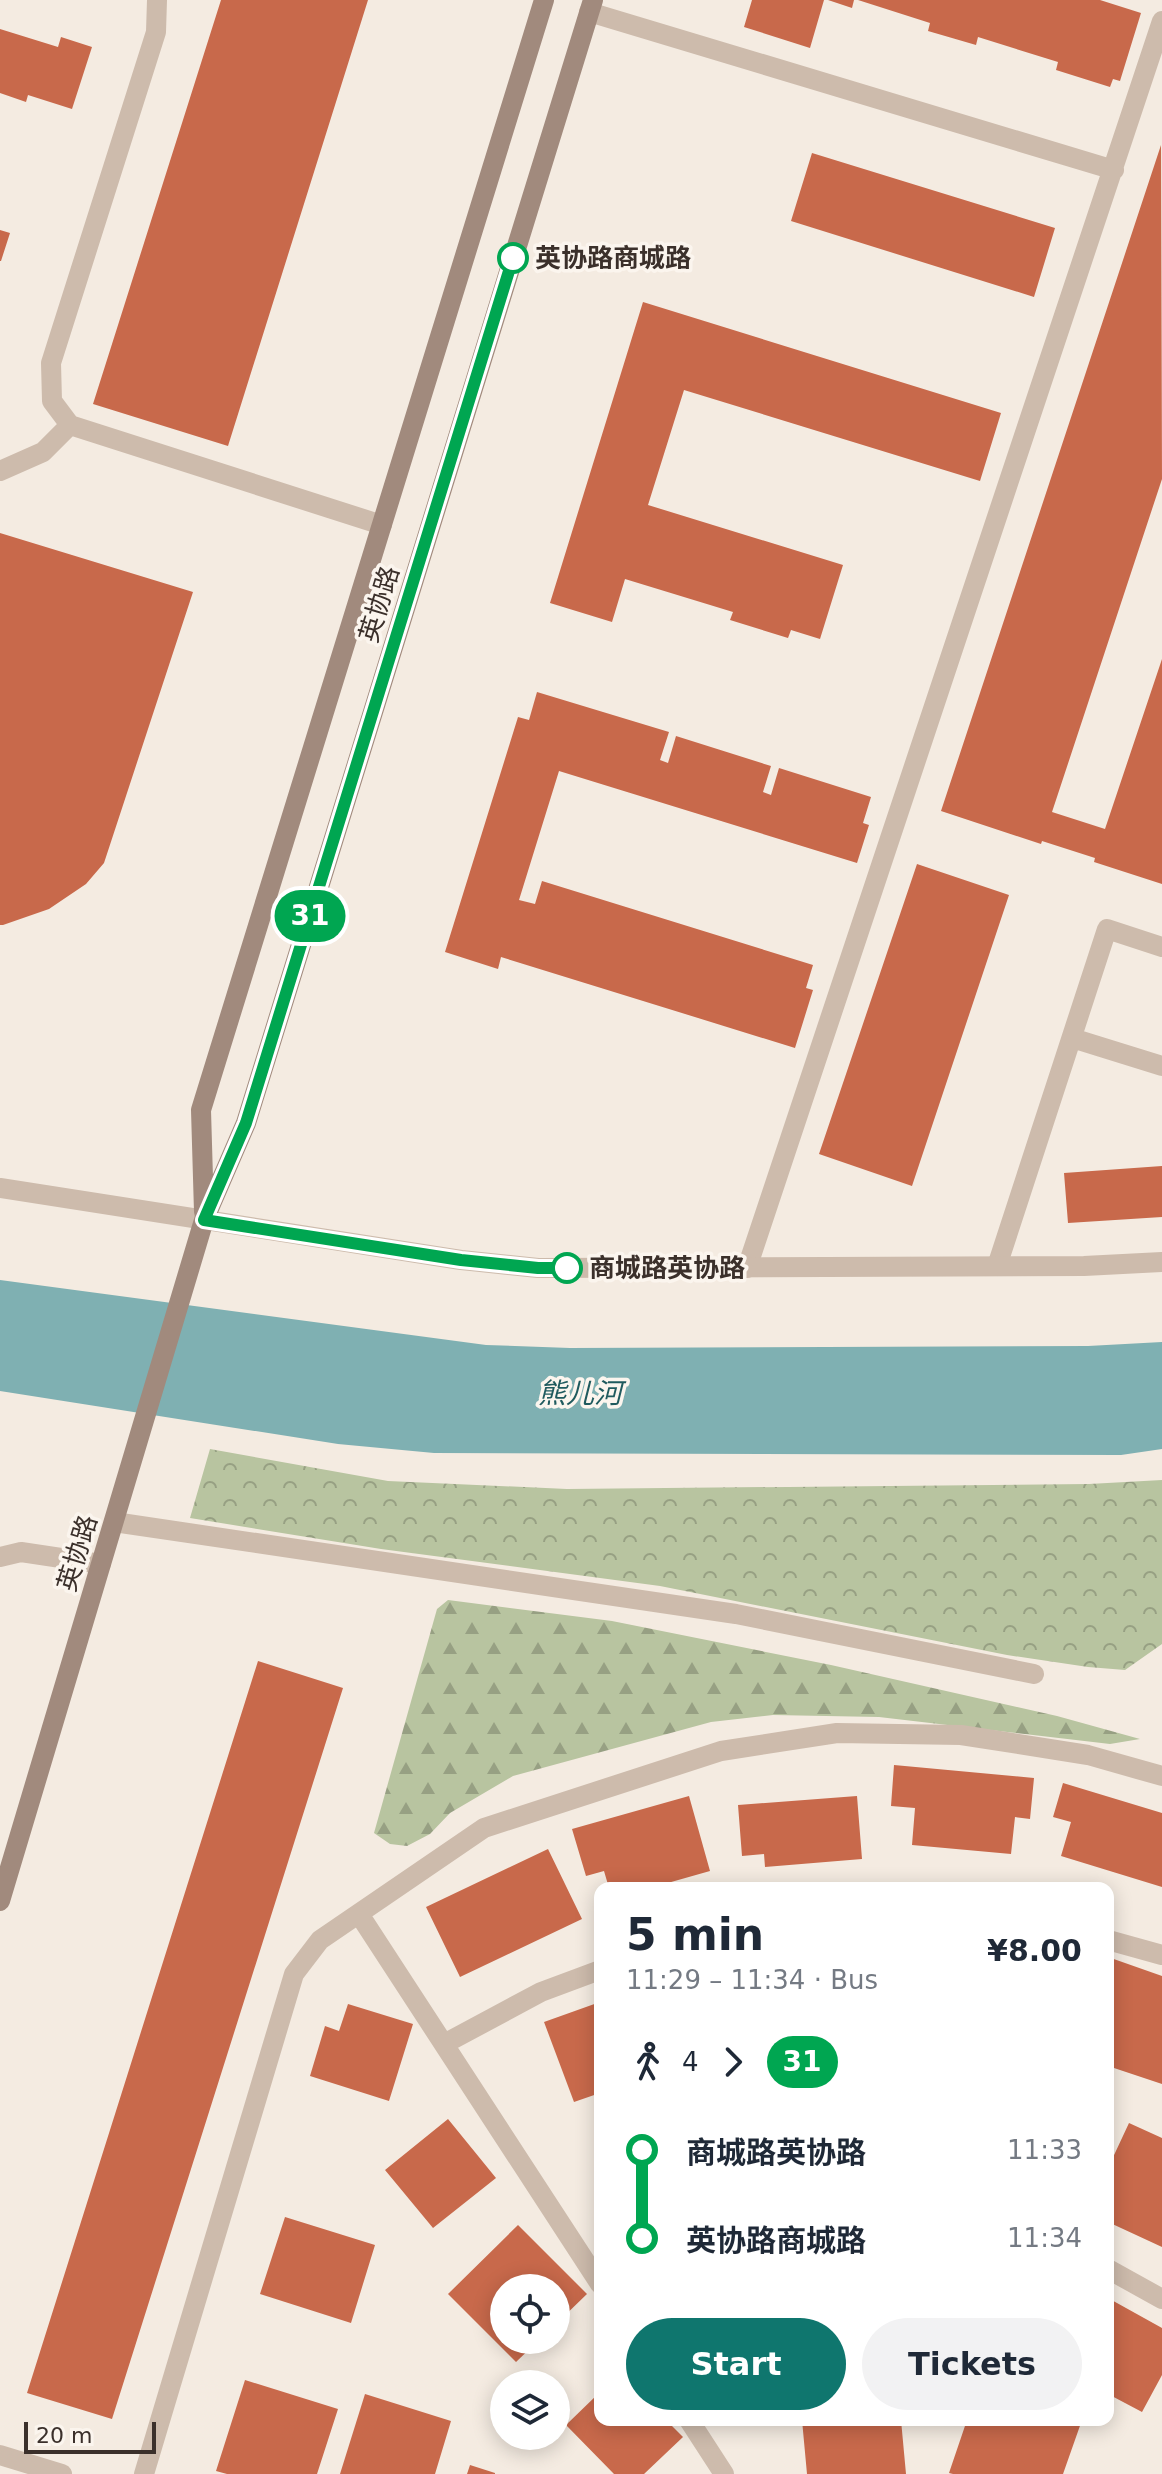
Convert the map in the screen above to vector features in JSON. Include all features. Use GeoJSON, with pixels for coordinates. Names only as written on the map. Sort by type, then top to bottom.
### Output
{"type":"FeatureCollection","features":[{"type":"Feature","properties":{"kind":"street"},"geometry":{"type":"LineString","coordinates":[[157,0],[156,32],[51,363],[52,401],[70,425],[382,525]]}},
{"type":"Feature","properties":{"kind":"street","name":"英协路"},"geometry":{"type":"LineString","coordinates":[[204,1220],[201,1110],[544,0]]}},
{"type":"Feature","properties":{"kind":"street"},"geometry":{"type":"LineString","coordinates":[[591,6],[1114,170]]}},
{"type":"Feature","properties":{"kind":"street","name":"英协路"},"geometry":{"type":"LineString","coordinates":[[0,1901],[204,1220],[246,1123],[591,6]]}},
{"type":"Feature","properties":{"kind":"street"},"geometry":{"type":"LineString","coordinates":[[747,1268],[1162,21]]}},
{"type":"Feature","properties":{"kind":"street"},"geometry":{"type":"LineString","coordinates":[[0,471],[43,452],[70,425]]}},
{"type":"Feature","properties":{"kind":"street"},"geometry":{"type":"LineString","coordinates":[[997,1266],[1107,929],[1162,947]]}},
{"type":"Feature","properties":{"kind":"street"},"geometry":{"type":"LineString","coordinates":[[1072,1038],[1162,1066]]}},
{"type":"Feature","properties":{"kind":"street"},"geometry":{"type":"LineString","coordinates":[[0,1188],[461,1260],[538,1268],[1084,1266],[1162,1262]]}},
{"type":"Feature","properties":{"kind":"street"},"geometry":{"type":"LineString","coordinates":[[114,1522],[736,1614],[1034,1674]]}},
{"type":"Feature","properties":{"kind":"street"},"geometry":{"type":"LineString","coordinates":[[0,1557],[21,1552],[101,1564]]}},
{"type":"Feature","properties":{"kind":"street"},"geometry":{"type":"LineString","coordinates":[[144,2474],[294,1974],[320,1940],[484,1828],[721,1751],[837,1733],[961,1735],[1088,1755],[1162,1776]]}},
{"type":"Feature","properties":{"kind":"street"},"geometry":{"type":"LineString","coordinates":[[359,1914],[594,2275]]}},
{"type":"Feature","properties":{"kind":"street"},"geometry":{"type":"LineString","coordinates":[[1114,1942],[1162,1955]]}},
{"type":"Feature","properties":{"kind":"street"},"geometry":{"type":"LineString","coordinates":[[444,2044],[541,1992],[594,1972]]}},
{"type":"Feature","properties":{"kind":"street"},"geometry":{"type":"LineString","coordinates":[[1114,2272],[1162,2299]]}},
{"type":"Feature","properties":{"kind":"street"},"geometry":{"type":"LineString","coordinates":[[693,2426],[724,2474]]}},
{"type":"Feature","properties":{"kind":"street"},"geometry":{"type":"LineString","coordinates":[[0,2455],[62,2474]]}},
{"type":"Feature","properties":{"kind":"green space"},"geometry":{"type":"Polygon","coordinates":[[[210,1449],[388,1481],[567,1489],[1089,1484],[1162,1480],[1162,1644],[1125,1670],[1088,1667],[1007,1655],[660,1586],[381,1549],[190,1518],[210,1449]]]}},
{"type":"Feature","properties":{"kind":"green space"},"geometry":{"type":"Polygon","coordinates":[[[448,1600],[612,1621],[831,1665],[1057,1716],[1140,1739],[1110,1744],[879,1717],[773,1715],[711,1722],[513,1776],[450,1813],[430,1834],[407,1846],[390,1844],[374,1833],[437,1609],[448,1600]]]}},
{"type":"Feature","properties":{"kind":"water","name":"熊儿河"},"geometry":{"type":"Polygon","coordinates":[[[0,1280],[486,1345],[570,1348],[1088,1346],[1162,1342],[1162,1449],[1121,1455],[434,1453],[338,1444],[0,1391],[0,1280]]]}},
{"type":"Feature","properties":{"kind":"building"},"geometry":{"type":"Polygon","coordinates":[[[221,0],[368,0],[228,446],[93,404],[221,0]]]}},
{"type":"Feature","properties":{"kind":"building"},"geometry":{"type":"Polygon","coordinates":[[[752,0],[824,0],[810,48],[744,27],[752,0]]]}},
{"type":"Feature","properties":{"kind":"building"},"geometry":{"type":"Polygon","coordinates":[[[828,0],[854,0],[852,8],[828,0]]]}},
{"type":"Feature","properties":{"kind":"building"},"geometry":{"type":"Polygon","coordinates":[[[858,0],[1100,0],[1141,13],[1120,81],[1113,79],[1110,87],[1056,70],[1058,62],[978,37],[976,45],[928,31],[930,23],[858,0]]]}},
{"type":"Feature","properties":{"kind":"building"},"geometry":{"type":"Polygon","coordinates":[[[0,29],[58,47],[61,37],[92,47],[72,109],[28,95],[26,102],[0,93],[0,29]]]}},
{"type":"Feature","properties":{"kind":"building"},"geometry":{"type":"Polygon","coordinates":[[[1161,145],[1162,479],[1052,812],[1105,829],[1162,659],[1162,884],[1094,862],[1095,858],[941,811],[1161,145]]]}},
{"type":"Feature","properties":{"kind":"building"},"geometry":{"type":"Polygon","coordinates":[[[812,153],[1055,228],[1034,297],[791,221],[812,153]]]}},
{"type":"Feature","properties":{"kind":"building"},"geometry":{"type":"Polygon","coordinates":[[[0,230],[10,233],[1,261],[0,261],[0,230]]]}},
{"type":"Feature","properties":{"kind":"building"},"geometry":{"type":"Polygon","coordinates":[[[643,302],[1001,413],[980,481],[684,390],[648,505],[843,565],[820,639],[791,630],[788,638],[730,620],[733,612],[625,579],[612,622],[550,603],[643,302]]]}},
{"type":"Feature","properties":{"kind":"building"},"geometry":{"type":"Polygon","coordinates":[[[0,533],[193,592],[104,863],[86,884],[49,909],[3,925],[0,925],[0,533]]]}},
{"type":"Feature","properties":{"kind":"building"},"geometry":{"type":"Polygon","coordinates":[[[537,692],[669,732],[660,760],[668,763],[676,736],[771,766],[763,792],[771,795],[779,768],[871,797],[863,823],[869,825],[857,863],[559,771],[519,900],[535,904],[542,881],[813,965],[806,988],[813,990],[795,1048],[501,957],[498,969],[445,952],[518,717],[529,720],[537,692]]]}},
{"type":"Feature","properties":{"kind":"building"},"geometry":{"type":"Polygon","coordinates":[[[917,864],[1009,895],[912,1186],[819,1154],[917,864]]]}},
{"type":"Feature","properties":{"kind":"building"},"geometry":{"type":"Polygon","coordinates":[[[1162,1166],[1162,1217],[1068,1223],[1064,1173],[1162,1166]]]}},
{"type":"Feature","properties":{"kind":"building"},"geometry":{"type":"Polygon","coordinates":[[[258,1661],[343,1688],[112,2419],[27,2393],[258,1661]]]}},
{"type":"Feature","properties":{"kind":"building"},"geometry":{"type":"Polygon","coordinates":[[[894,1765],[1034,1778],[1030,1819],[1015,1817],[1011,1854],[912,1845],[915,1808],[891,1806],[894,1765]]]}},
{"type":"Feature","properties":{"kind":"building"},"geometry":{"type":"Polygon","coordinates":[[[1063,1783],[1162,1813],[1162,1887],[1061,1856],[1071,1822],[1053,1817],[1063,1783]]]}},
{"type":"Feature","properties":{"kind":"building"},"geometry":{"type":"Polygon","coordinates":[[[689,1796],[710,1871],[671,1882],[607,1882],[604,1871],[586,1876],[572,1829],[689,1796]]]}},
{"type":"Feature","properties":{"kind":"building"},"geometry":{"type":"Polygon","coordinates":[[[857,1796],[862,1859],[765,1867],[764,1854],[742,1856],[738,1805],[857,1796]]]}},
{"type":"Feature","properties":{"kind":"building"},"geometry":{"type":"Polygon","coordinates":[[[548,1849],[582,1919],[460,1977],[426,1907],[548,1849]]]}},
{"type":"Feature","properties":{"kind":"building"},"geometry":{"type":"Polygon","coordinates":[[[1114,1959],[1162,1976],[1162,2084],[1114,2068],[1114,1959]]]}},
{"type":"Feature","properties":{"kind":"building"},"geometry":{"type":"Polygon","coordinates":[[[348,2004],[413,2024],[389,2101],[310,2076],[325,2026],[339,2031],[348,2004]]]}},
{"type":"Feature","properties":{"kind":"building"},"geometry":{"type":"Polygon","coordinates":[[[594,2004],[594,2095],[574,2102],[544,2022],[594,2004]]]}},
{"type":"Feature","properties":{"kind":"building"},"geometry":{"type":"Polygon","coordinates":[[[448,2119],[496,2178],[433,2228],[385,2170],[448,2119]]]}},
{"type":"Feature","properties":{"kind":"building"},"geometry":{"type":"Polygon","coordinates":[[[1129,2123],[1162,2138],[1162,2247],[1114,2225],[1114,2155],[1129,2123]]]}},
{"type":"Feature","properties":{"kind":"building"},"geometry":{"type":"Polygon","coordinates":[[[285,2217],[375,2245],[351,2323],[260,2294],[285,2217]]]}},
{"type":"Feature","properties":{"kind":"building"},"geometry":{"type":"Polygon","coordinates":[[[518,2225],[567,2274],[490,2274],[490,2336],[448,2294],[518,2225]]]}},
{"type":"Feature","properties":{"kind":"building"},"geometry":{"type":"Polygon","coordinates":[[[570,2277],[587,2294],[570,2310],[570,2277]]]}},
{"type":"Feature","properties":{"kind":"building"},"geometry":{"type":"Polygon","coordinates":[[[1114,2301],[1162,2328],[1162,2375],[1142,2412],[1114,2397],[1114,2301]]]}},
{"type":"Feature","properties":{"kind":"building"},"geometry":{"type":"Polygon","coordinates":[[[508,2354],[524,2354],[516,2362],[508,2354]]]}},
{"type":"Feature","properties":{"kind":"building"},"geometry":{"type":"Polygon","coordinates":[[[245,2380],[338,2409],[317,2474],[227,2474],[216,2471],[245,2380]]]}},
{"type":"Feature","properties":{"kind":"building"},"geometry":{"type":"Polygon","coordinates":[[[365,2394],[451,2421],[435,2474],[340,2474],[365,2394]]]}},
{"type":"Feature","properties":{"kind":"building"},"geometry":{"type":"Polygon","coordinates":[[[594,2398],[594,2426],[672,2426],[683,2437],[644,2474],[614,2474],[570,2429],[570,2421],[594,2398]]]}},
{"type":"Feature","properties":{"kind":"building"},"geometry":{"type":"Polygon","coordinates":[[[803,2426],[902,2426],[906,2474],[807,2474],[803,2426]]]}},
{"type":"Feature","properties":{"kind":"building"},"geometry":{"type":"Polygon","coordinates":[[[965,2426],[1080,2426],[1063,2474],[949,2473],[965,2426]]]}},
{"type":"Feature","properties":{"kind":"building"},"geometry":{"type":"Polygon","coordinates":[[[470,2465],[495,2473],[495,2474],[467,2474],[470,2465]]]}},
{"type":"Feature","properties":{"kind":"bus line","name":"31"},"geometry":{"type":"LineString","coordinates":[[513,258],[246,1123],[204,1220],[461,1260],[567,1268]]}},
{"type":"Feature","properties":{"kind":"place","name":"英协路商城路"},"geometry":{"type":"Point","coordinates":[513,258]}},
{"type":"Feature","properties":{"kind":"place","name":"商城路英协路"},"geometry":{"type":"Point","coordinates":[567,1268]}}]}
